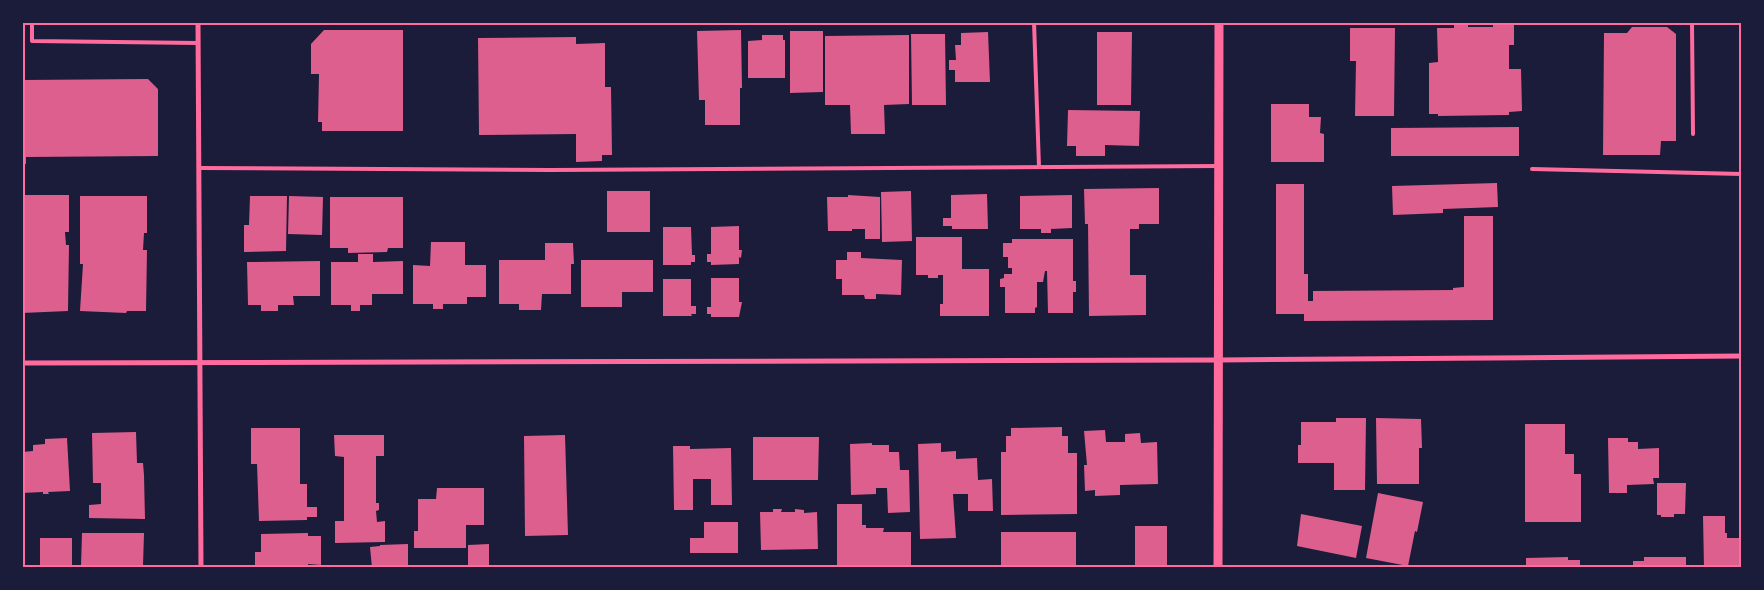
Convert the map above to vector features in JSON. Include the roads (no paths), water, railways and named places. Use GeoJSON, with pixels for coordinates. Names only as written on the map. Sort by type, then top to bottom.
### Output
{"type":"FeatureCollection","features":[{"type":"Feature","properties":{"kind":"street"},"geometry":{"type":"LineString","coordinates":[[198,22],[201,568]]}},
{"type":"Feature","properties":{"kind":"street"},"geometry":{"type":"LineString","coordinates":[[1218,568],[1219,22]]}},
{"type":"Feature","properties":{"kind":"street"},"geometry":{"type":"LineString","coordinates":[[22,363],[1219,360],[1742,356]]}},
{"type":"Feature","properties":{"kind":"lane"},"geometry":{"type":"LineString","coordinates":[[32,22],[32,41],[198,43]]}},
{"type":"Feature","properties":{"kind":"lane"},"geometry":{"type":"LineString","coordinates":[[1034,22],[1039,167]]}},
{"type":"Feature","properties":{"kind":"lane"},"geometry":{"type":"LineString","coordinates":[[1692,22],[1693,134]]}},
{"type":"Feature","properties":{"kind":"lane"},"geometry":{"type":"LineString","coordinates":[[200,168],[550,170],[1219,166]]}},
{"type":"Feature","properties":{"kind":"lane"},"geometry":{"type":"LineString","coordinates":[[1532,168],[1742,174]]}}]}
